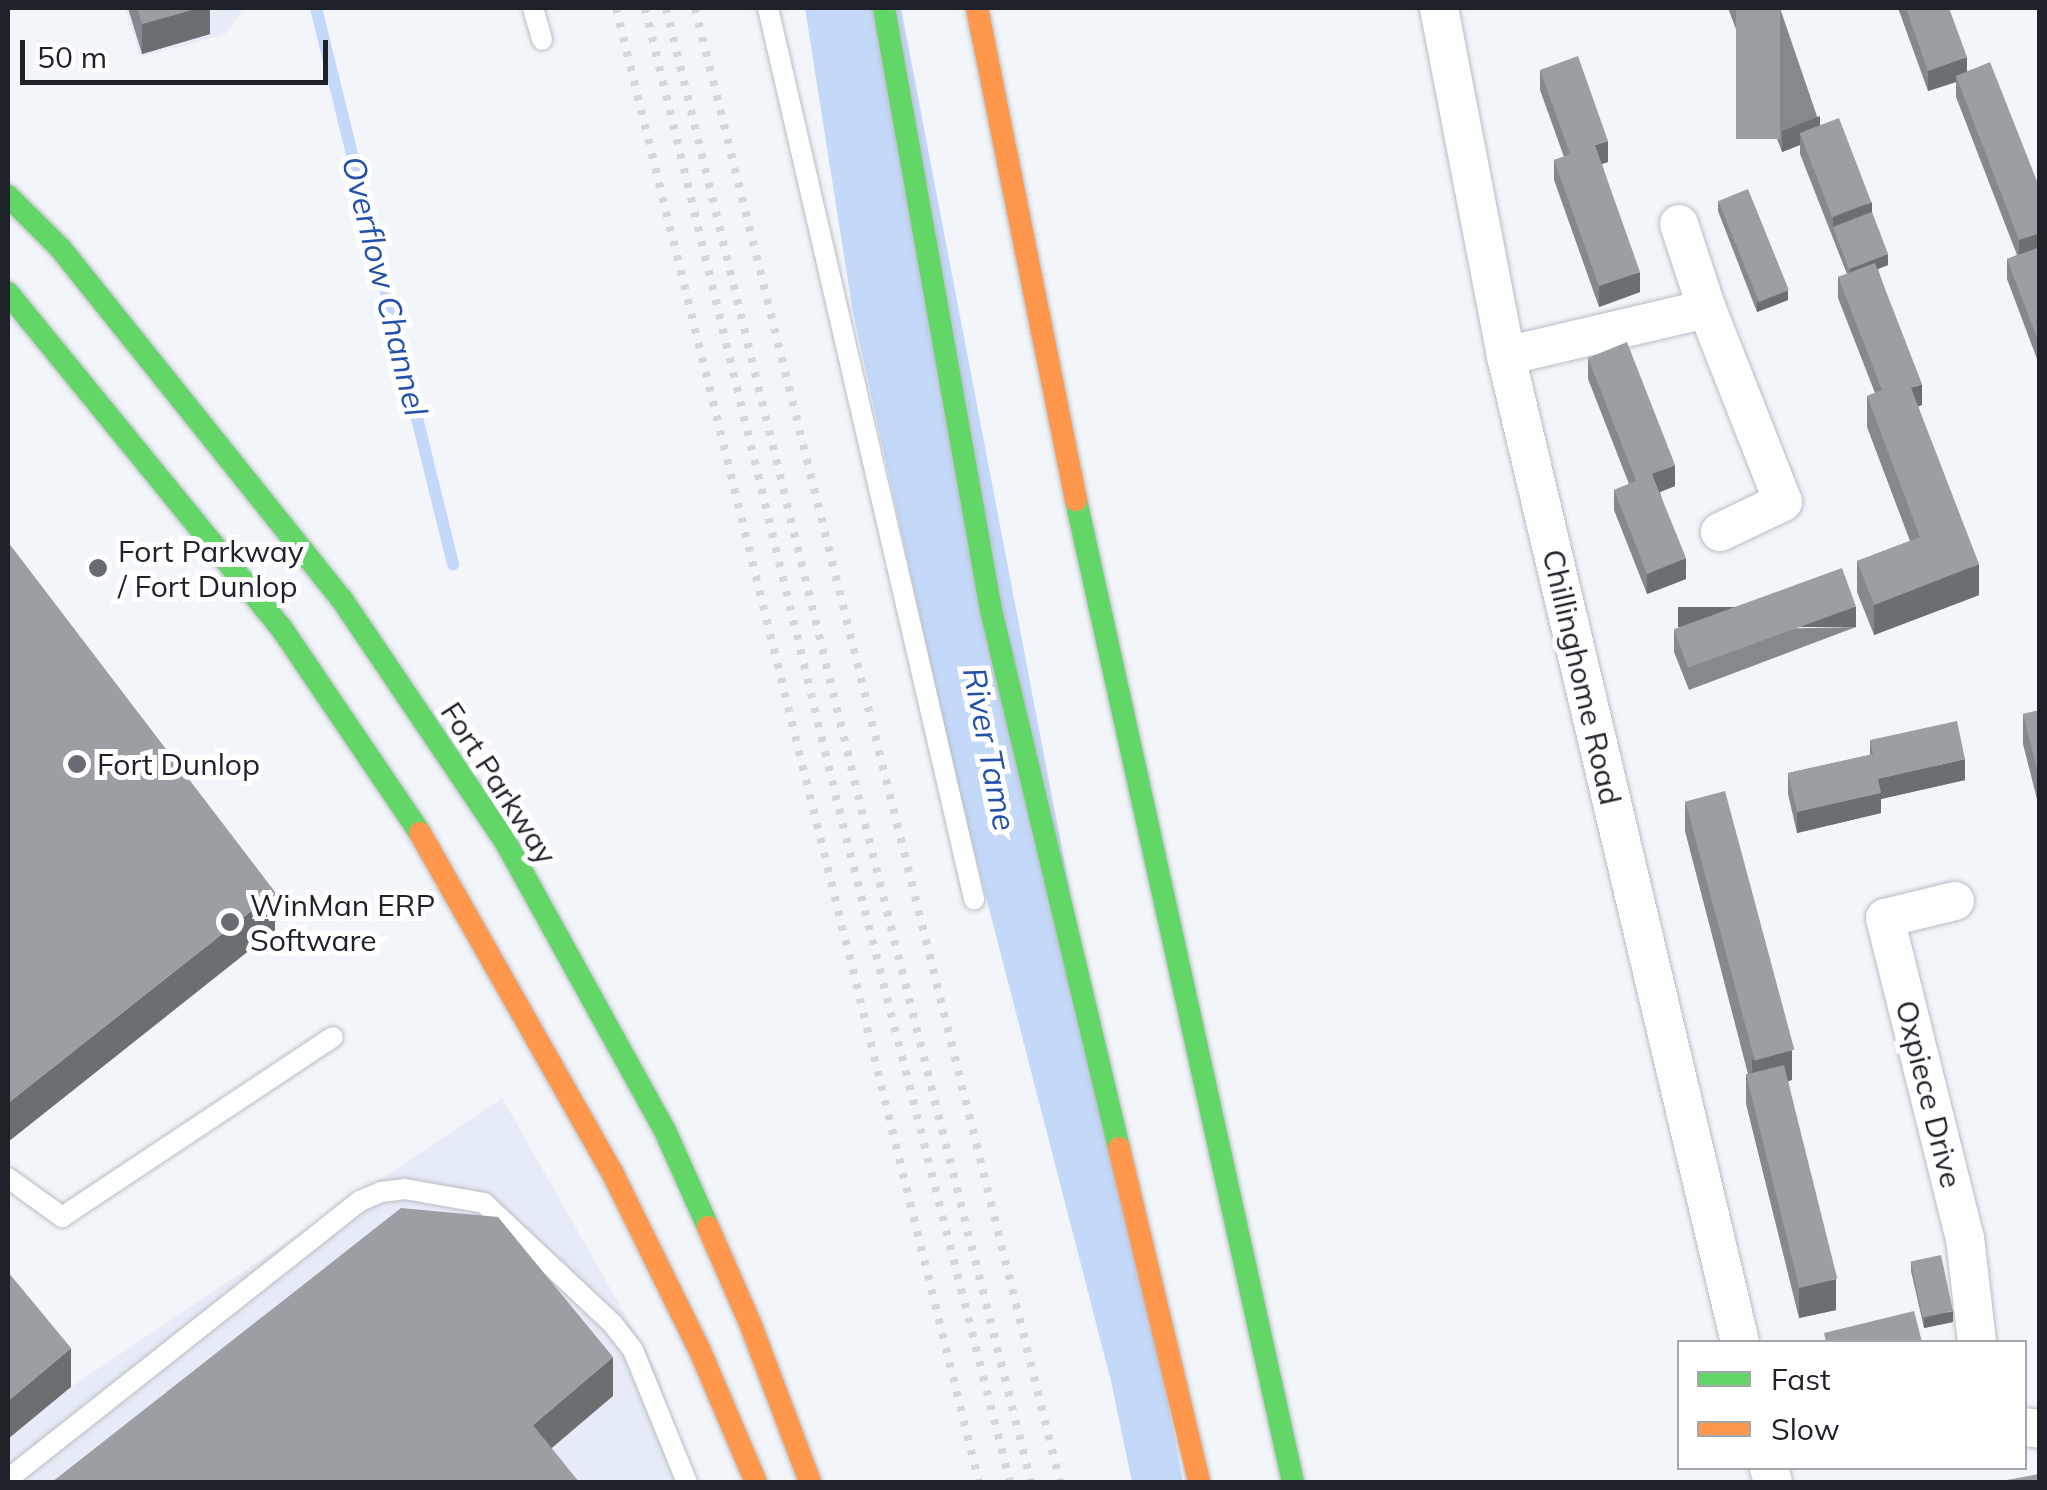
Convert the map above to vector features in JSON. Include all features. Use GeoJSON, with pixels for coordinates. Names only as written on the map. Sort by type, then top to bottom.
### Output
{"type":"FeatureCollection","features":[{"type":"Feature","properties":{"kind":"main road"},"geometry":{"type":"LineString","coordinates":[[884,8],[991,610],[1199,1482]]}},
{"type":"Feature","properties":{"kind":"main road"},"geometry":{"type":"LineString","coordinates":[[977,8],[1092,575],[1293,1482]]}},
{"type":"Feature","properties":{"kind":"main road","name":"Fort Parkway"},"geometry":{"type":"LineString","coordinates":[[8,196],[60,249],[341,598],[505,841],[666,1133],[750,1323],[810,1482]]}},
{"type":"Feature","properties":{"kind":"main road"},"geometry":{"type":"LineString","coordinates":[[8,293],[280,626],[434,856],[612,1172],[700,1351],[756,1482]]}},
{"type":"Feature","properties":{"kind":"street","name":"Chillinghome Road"},"geometry":{"type":"LineString","coordinates":[[1440,8],[1506,356],[1740,1340]]}},
{"type":"Feature","properties":{"kind":"street"},"geometry":{"type":"LineString","coordinates":[[1679,224],[1782,502],[1720,532]]}},
{"type":"Feature","properties":{"kind":"street"},"geometry":{"type":"LineString","coordinates":[[1506,356],[1707,308]]}},
{"type":"Feature","properties":{"kind":"street","name":"Oxpiece Drive"},"geometry":{"type":"LineString","coordinates":[[1955,900],[1884,918],[1966,1238],[1977,1340]]}},
{"type":"Feature","properties":{"kind":"lane"},"geometry":{"type":"LineString","coordinates":[[534,8],[542,40]]}},
{"type":"Feature","properties":{"kind":"lane"},"geometry":{"type":"LineString","coordinates":[[768,8],[974,899]]}},
{"type":"Feature","properties":{"kind":"lane"},"geometry":{"type":"LineString","coordinates":[[8,1178],[62,1217],[333,1036]]}},
{"type":"Feature","properties":{"kind":"lane"},"geometry":{"type":"LineString","coordinates":[[8,1479],[360,1200],[406,1189],[484,1203],[612,1323],[633,1350],[687,1482]]}},
{"type":"Feature","properties":{"kind":"shaded area"},"geometry":{"type":"Polygon","coordinates":[[[125,8],[244,8],[225,34],[140,57],[125,8]]]}},
{"type":"Feature","properties":{"kind":"shaded area"},"geometry":{"type":"Polygon","coordinates":[[[502,1098],[659,1374],[684,1482],[8,1482],[8,1438],[71,1387],[502,1098]]]}},
{"type":"Feature","properties":{"kind":"water","name":"River Tame"},"geometry":{"type":"Polygon","coordinates":[[[805,8],[901,8],[1183,1482],[1132,1482],[1111,1381],[959,792],[853,313],[805,8]]]}},
{"type":"Feature","properties":{"kind":"building"},"geometry":{"type":"Polygon","coordinates":[[[137,8],[199,8],[142,24],[137,8]]]}},
{"type":"Feature","properties":{"kind":"building"},"geometry":{"type":"Polygon","coordinates":[[[1736,8],[1780,8],[1780,139],[1736,139],[1736,8]]]}},
{"type":"Feature","properties":{"kind":"building"},"geometry":{"type":"Polygon","coordinates":[[[1906,8],[1949,8],[1967,57],[1928,71],[1906,8]]]}},
{"type":"Feature","properties":{"kind":"building"},"geometry":{"type":"Polygon","coordinates":[[[1578,56],[1608,141],[1595,145],[1640,272],[1599,286],[1554,160],[1570,154],[1540,70],[1578,56]]]}},
{"type":"Feature","properties":{"kind":"building"},"geometry":{"type":"Polygon","coordinates":[[[1990,62],[2040,189],[2040,233],[2019,240],[1956,76],[1990,62]]]}},
{"type":"Feature","properties":{"kind":"building"},"geometry":{"type":"Polygon","coordinates":[[[1839,118],[1871,202],[1832,217],[1800,133],[1839,118]]]}},
{"type":"Feature","properties":{"kind":"building"},"geometry":{"type":"Polygon","coordinates":[[[1748,189],[1789,290],[1759,302],[1718,201],[1748,189]]]}},
{"type":"Feature","properties":{"kind":"building"},"geometry":{"type":"Polygon","coordinates":[[[1872,212],[1888,254],[1849,269],[1833,227],[1872,212]]]}},
{"type":"Feature","properties":{"kind":"building"},"geometry":{"type":"Polygon","coordinates":[[[2040,247],[2040,346],[2007,259],[2040,247]]]}},
{"type":"Feature","properties":{"kind":"building"},"geometry":{"type":"Polygon","coordinates":[[[1875,263],[1922,384],[1911,388],[1908,380],[1882,390],[1838,277],[1875,263]]]}},
{"type":"Feature","properties":{"kind":"building"},"geometry":{"type":"Polygon","coordinates":[[[1627,342],[1675,465],[1652,474],[1686,558],[1647,574],[1614,490],[1636,481],[1588,358],[1627,342]]]}},
{"type":"Feature","properties":{"kind":"building"},"geometry":{"type":"Polygon","coordinates":[[[1908,380],[1979,564],[1874,605],[1857,561],[1920,537],[1867,396],[1908,380]]]}},
{"type":"Feature","properties":{"kind":"building","name":"Fort Dunlop"},"geometry":{"type":"Polygon","coordinates":[[[8,542],[275,892],[8,1103],[8,542]]]}},
{"type":"Feature","properties":{"kind":"building"},"geometry":{"type":"Polygon","coordinates":[[[1842,568],[1856,607],[1688,668],[1674,629],[1842,568]]]}},
{"type":"Feature","properties":{"kind":"building"},"geometry":{"type":"Polygon","coordinates":[[[2040,710],[2040,781],[2023,714],[2040,710]]]}},
{"type":"Feature","properties":{"kind":"building"},"geometry":{"type":"Polygon","coordinates":[[[1957,721],[1965,759],[1878,779],[1881,793],[1797,812],[1788,773],[1873,754],[1870,740],[1957,721]]]}},
{"type":"Feature","properties":{"kind":"building"},"geometry":{"type":"Polygon","coordinates":[[[1725,791],[1794,1050],[1755,1060],[1685,802],[1725,791]]]}},
{"type":"Feature","properties":{"kind":"building"},"geometry":{"type":"Polygon","coordinates":[[[1784,1065],[1837,1278],[1799,1288],[1746,1074],[1784,1065]]]}},
{"type":"Feature","properties":{"kind":"building"},"geometry":{"type":"Polygon","coordinates":[[[401,1208],[498,1217],[613,1357],[533,1425],[579,1482],[52,1482],[401,1208]]]}},
{"type":"Feature","properties":{"kind":"building"},"geometry":{"type":"Polygon","coordinates":[[[1941,1255],[1953,1311],[1923,1317],[1911,1261],[1941,1255]]]}},
{"type":"Feature","properties":{"kind":"building"},"geometry":{"type":"Polygon","coordinates":[[[8,1272],[71,1348],[8,1401],[8,1272]]]}},
{"type":"Feature","properties":{"kind":"building"},"geometry":{"type":"Polygon","coordinates":[[[1914,1311],[1921,1340],[1826,1340],[1824,1333],[1914,1311]]]}},
{"type":"Feature","properties":{"kind":"building"},"geometry":{"type":"Polygon","coordinates":[[[2039,1474],[2040,1482],[1996,1482],[2039,1474]]]}},
{"type":"Feature","properties":{"kind":"waterway","name":"Overflow Channel"},"geometry":{"type":"LineString","coordinates":[[316,8],[453,564]]}},
{"type":"Feature","properties":{"kind":"railway"},"geometry":{"type":"LineString","coordinates":[[616,8],[979,1482]]}},
{"type":"Feature","properties":{"kind":"railway"},"geometry":{"type":"LineString","coordinates":[[645,8],[839,809],[1010,1482]]}},
{"type":"Feature","properties":{"kind":"railway"},"geometry":{"type":"LineString","coordinates":[[666,8],[1031,1482]]}},
{"type":"Feature","properties":{"kind":"railway"},"geometry":{"type":"LineString","coordinates":[[695,8],[1060,1482]]}},
{"type":"Feature","properties":{"kind":"traffic: fast"},"geometry":{"type":"LineString","coordinates":[[884,8],[991,610],[1119,1148]]}},
{"type":"Feature","properties":{"kind":"traffic: fast"},"geometry":{"type":"LineString","coordinates":[[8,196],[61,249],[341,598],[505,841],[666,1133],[708,1227]]}},
{"type":"Feature","properties":{"kind":"traffic: fast"},"geometry":{"type":"LineString","coordinates":[[8,293],[280,626],[420,833]]}},
{"type":"Feature","properties":{"kind":"traffic: fast"},"geometry":{"type":"LineString","coordinates":[[1076,500],[1293,1482]]}},
{"type":"Feature","properties":{"kind":"traffic: slow"},"geometry":{"type":"LineString","coordinates":[[977,8],[1076,500]]}},
{"type":"Feature","properties":{"kind":"traffic: slow"},"geometry":{"type":"LineString","coordinates":[[420,833],[612,1172],[700,1351],[756,1482]]}},
{"type":"Feature","properties":{"kind":"traffic: slow"},"geometry":{"type":"LineString","coordinates":[[1119,1148],[1199,1482]]}},
{"type":"Feature","properties":{"kind":"traffic: slow"},"geometry":{"type":"LineString","coordinates":[[708,1227],[750,1323],[810,1482]]}},
{"type":"Feature","properties":{"kind":"place","name":"Fort Parkway / Fort Dunlop"},"geometry":{"type":"Point","coordinates":[98,568]}},
{"type":"Feature","properties":{"kind":"place","name":"Fort Dunlop"},"geometry":{"type":"Point","coordinates":[77,764]}},
{"type":"Feature","properties":{"kind":"place","name":"WinMan ERP Software"},"geometry":{"type":"Point","coordinates":[230,922]}}]}
